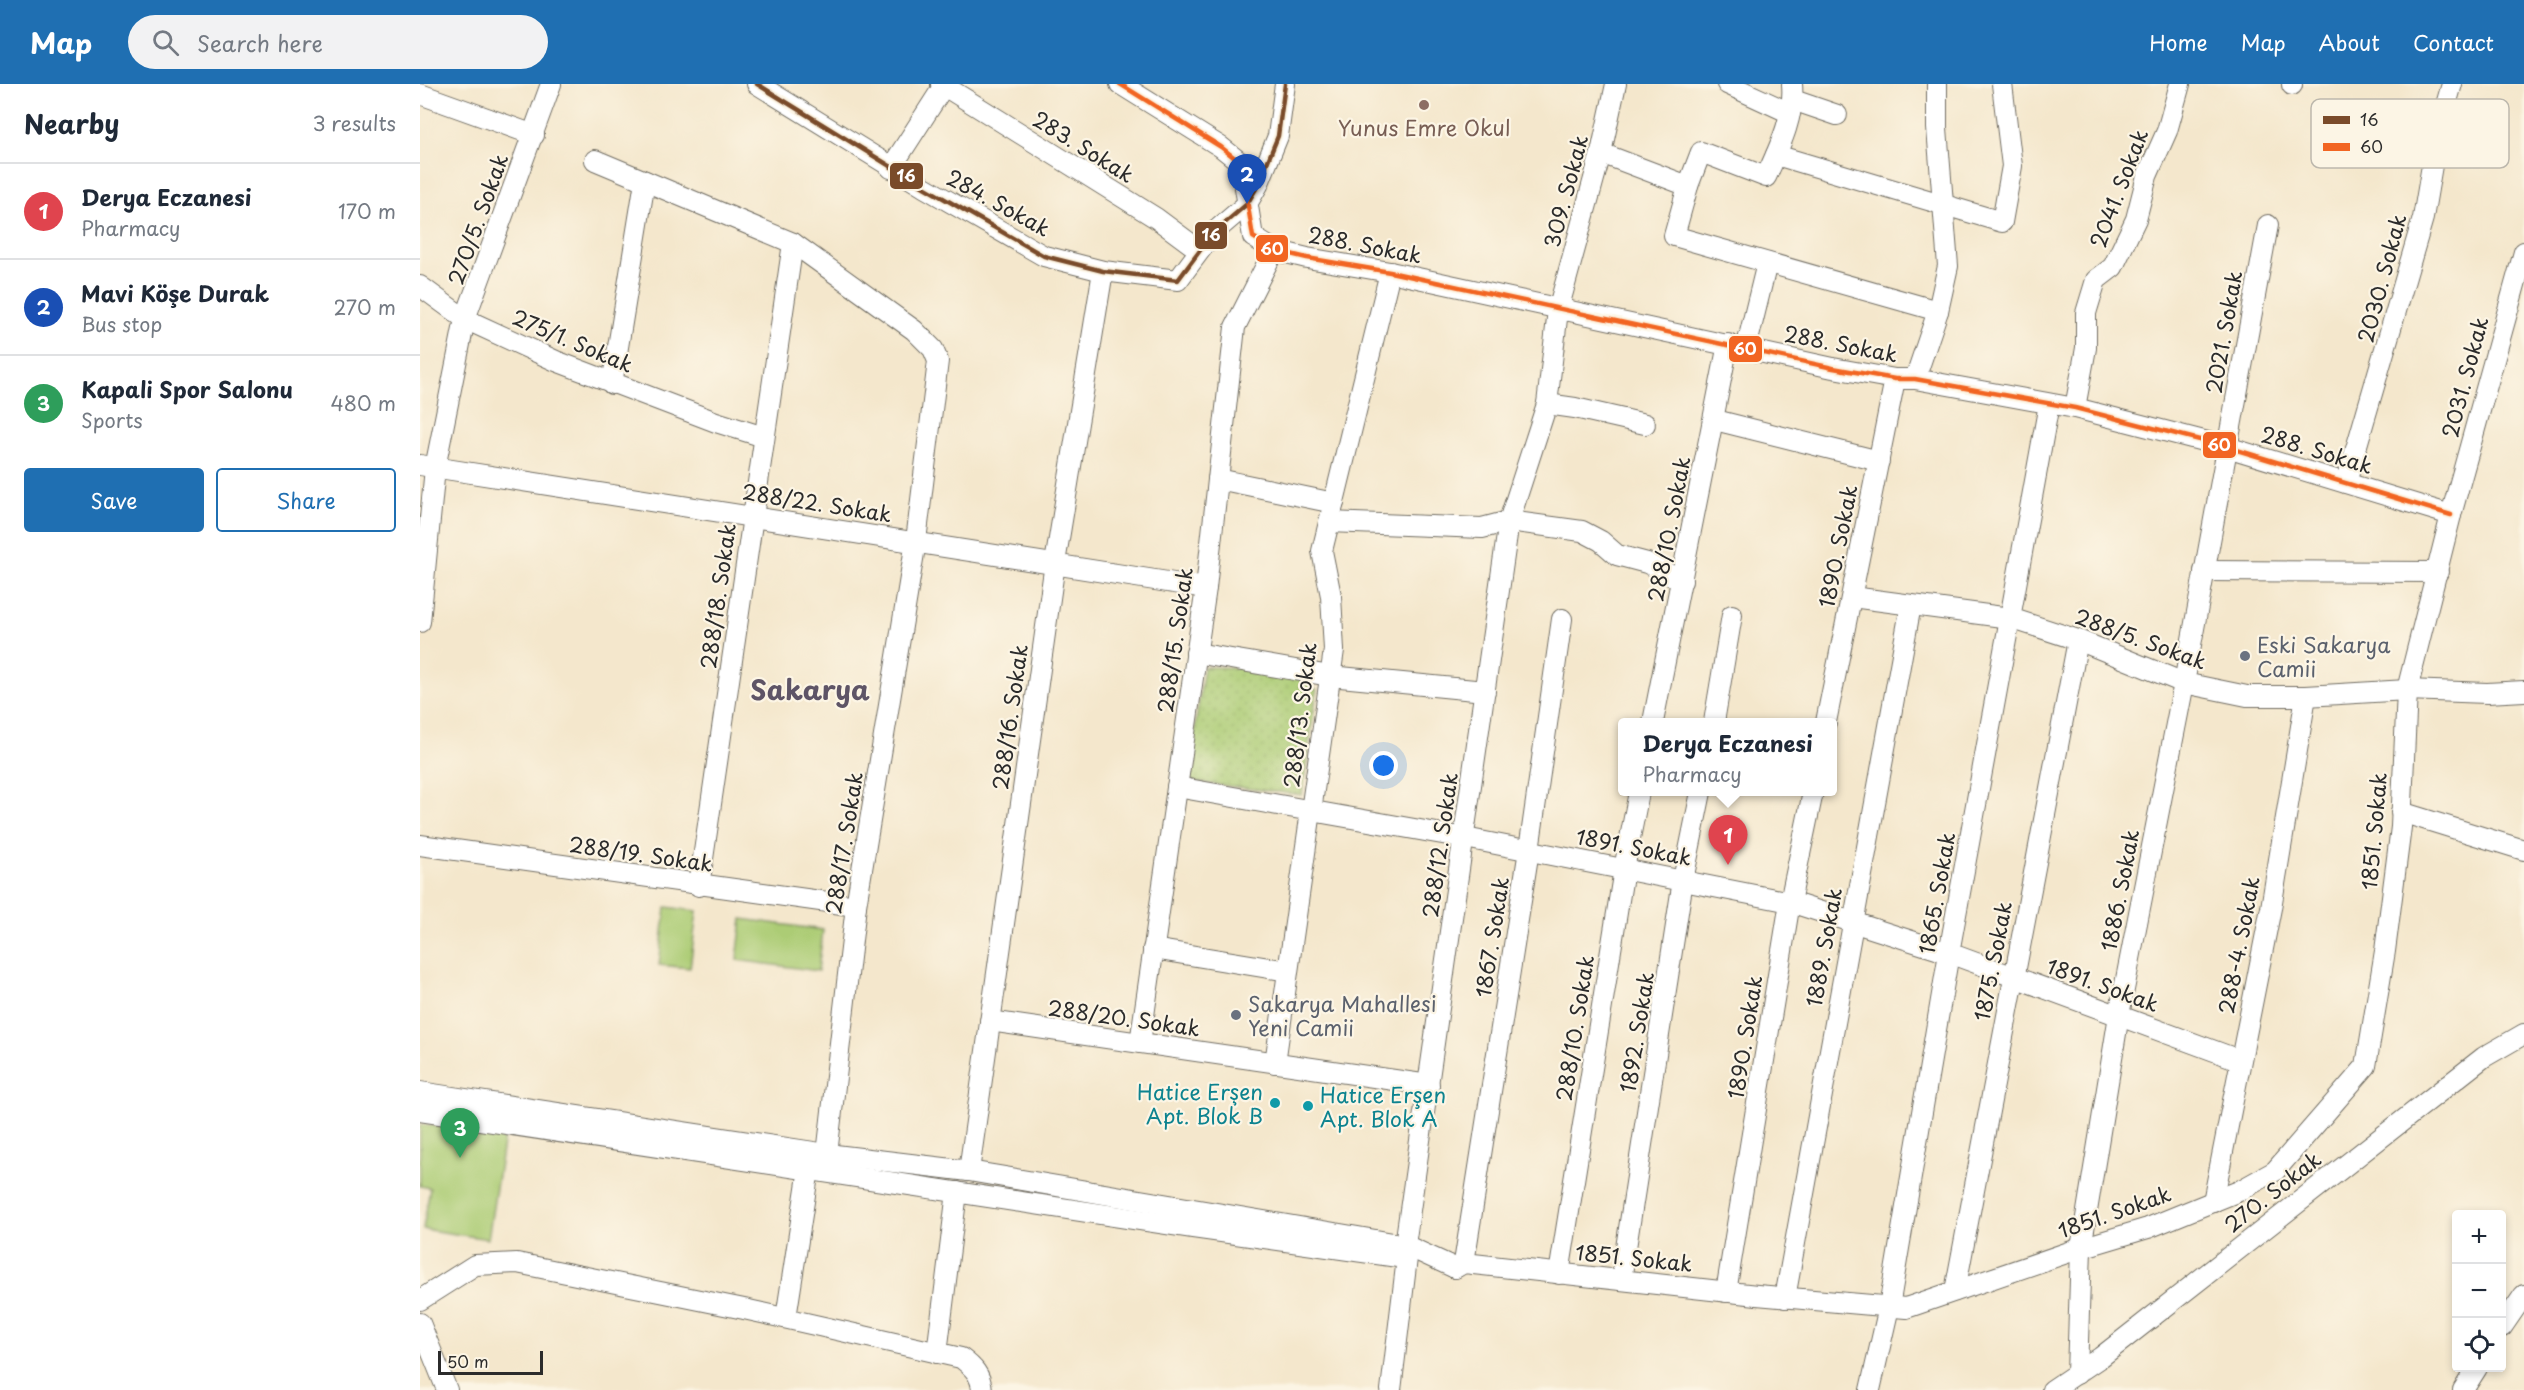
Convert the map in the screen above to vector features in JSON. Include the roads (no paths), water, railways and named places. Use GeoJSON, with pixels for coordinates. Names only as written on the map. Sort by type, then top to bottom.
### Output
{"type":"FeatureCollection","features":[{"type":"Feature","properties":{"kind":"street","name":"270/5. Sokak"},"geometry":{"type":"LineString","coordinates":[[421,616],[428,467],[465,319],[551,84]]}},
{"type":"Feature","properties":{"kind":"street","name":"284. Sokak"},"geometry":{"type":"LineString","coordinates":[[757,84],[891,168],[1044,256],[1103,271],[1178,280],[1213,233],[1247,204]]}},
{"type":"Feature","properties":{"kind":"street","name":"288. Sokak"},"geometry":{"type":"LineString","coordinates":[[1120,84],[1221,147],[1241,163],[1253,237],[1274,250],[1390,272],[1558,310],[1602,317],[1895,380],[1915,379],[2075,408],[2227,447],[2451,515]]}},
{"type":"Feature","properties":{"kind":"street"},"geometry":{"type":"LineString","coordinates":[[1247,204],[1258,185],[1278,136],[1285,84]]}},
{"type":"Feature","properties":{"kind":"street","name":"309. Sokak"},"geometry":{"type":"LineString","coordinates":[[1558,310],[1601,153],[1616,84]]}},
{"type":"Feature","properties":{"kind":"street"},"geometry":{"type":"LineString","coordinates":[[1727,84],[1792,99],[1837,115]]}},
{"type":"Feature","properties":{"kind":"street"},"geometry":{"type":"LineString","coordinates":[[1915,379],[1938,311],[1948,266],[1937,128],[1938,84]]}},
{"type":"Feature","properties":{"kind":"street"},"geometry":{"type":"LineString","coordinates":[[1776,155],[2002,222],[2012,166],[2002,84]]}},
{"type":"Feature","properties":{"kind":"street","name":"2041. Sokak"},"geometry":{"type":"LineString","coordinates":[[2075,408],[2086,348],[2086,313],[2096,279],[2113,267],[2136,219],[2147,176],[2167,131],[2180,84]]}},
{"type":"Feature","properties":{"kind":"street","name":"2030. Sokak"},"geometry":{"type":"LineString","coordinates":[[2448,99],[2452,84]]}},
{"type":"Feature","properties":{"kind":"street"},"geometry":{"type":"LineString","coordinates":[[891,168],[943,85]]}},
{"type":"Feature","properties":{"kind":"street","name":"283. Sokak"},"geometry":{"type":"LineString","coordinates":[[943,85],[1156,218],[1191,244],[1202,248]]}},
{"type":"Feature","properties":{"kind":"street"},"geometry":{"type":"LineString","coordinates":[[420,94],[534,135]]}},
{"type":"Feature","properties":{"kind":"street"},"geometry":{"type":"LineString","coordinates":[[1792,99],[1776,155],[1766,177],[1701,152],[1688,186],[1674,236],[1938,311]]}},
{"type":"Feature","properties":{"kind":"street"},"geometry":{"type":"LineString","coordinates":[[1601,153],[1688,186]]}},
{"type":"Feature","properties":{"kind":"street","name":"288/17. Sokak"},"geometry":{"type":"LineString","coordinates":[[595,160],[793,243],[914,330],[933,349],[938,361],[915,541],[856,906],[827,1154]]}},
{"type":"Feature","properties":{"kind":"street","name":"2030. Sokak"},"geometry":{"type":"LineString","coordinates":[[2346,483],[2423,218],[2432,168]]}},
{"type":"Feature","properties":{"kind":"street"},"geometry":{"type":"LineString","coordinates":[[612,384],[645,181]]}},
{"type":"Feature","properties":{"kind":"street","name":"2021. Sokak"},"geometry":{"type":"LineString","coordinates":[[2204,571],[2268,225]]}},
{"type":"Feature","properties":{"kind":"street","name":"288/18. Sokak"},"geometry":{"type":"LineString","coordinates":[[699,886],[793,243]]}},
{"type":"Feature","properties":{"kind":"street","name":"288/15. Sokak"},"geometry":{"type":"LineString","coordinates":[[1140,1043],[1206,588],[1235,327],[1274,250]]}},
{"type":"Feature","properties":{"kind":"street","name":"2031. Sokak"},"geometry":{"type":"LineString","coordinates":[[2438,572],[2451,515],[2524,252]]}},
{"type":"Feature","properties":{"kind":"street","name":"288/10. Sokak"},"geometry":{"type":"LineString","coordinates":[[1654,718],[1715,420],[1737,347],[1767,263]]}},
{"type":"Feature","properties":{"kind":"street","name":"288/16. Sokak"},"geometry":{"type":"LineString","coordinates":[[969,1171],[1055,563],[1103,271]]}},
{"type":"Feature","properties":{"kind":"street","name":"288/13. Sokak"},"geometry":{"type":"LineString","coordinates":[[1275,1063],[1334,650],[1332,607],[1322,551],[1390,272]]}},
{"type":"Feature","properties":{"kind":"street","name":"275/1. Sokak"},"geometry":{"type":"LineString","coordinates":[[420,286],[465,319],[556,361],[612,384],[764,437]]}},
{"type":"Feature","properties":{"kind":"street","name":"288/12. Sokak"},"geometry":{"type":"LineString","coordinates":[[1391,1390],[1406,1251],[1509,521],[1547,404],[1558,310]]}},
{"type":"Feature","properties":{"kind":"street","name":"1890. Sokak"},"geometry":{"type":"LineString","coordinates":[[1827,718],[1895,380]]}},
{"type":"Feature","properties":{"kind":"street"},"geometry":{"type":"LineString","coordinates":[[1547,404],[1645,424]]}},
{"type":"Feature","properties":{"kind":"street","name":"1865. Sokak"},"geometry":{"type":"LineString","coordinates":[[1870,1390],[1889,1307],[1949,953],[2049,404]]}},
{"type":"Feature","properties":{"kind":"street"},"geometry":{"type":"LineString","coordinates":[[1715,420],[1879,461]]}},
{"type":"Feature","properties":{"kind":"street","name":"288/22. Sokak"},"geometry":{"type":"LineString","coordinates":[[428,467],[1206,588]]}},
{"type":"Feature","properties":{"kind":"street"},"geometry":{"type":"LineString","coordinates":[[1218,479],[1332,512],[1482,528],[1509,521],[1582,531],[1601,541],[1617,555],[1647,563],[1682,581]]}},
{"type":"Feature","properties":{"kind":"street"},"geometry":{"type":"LineString","coordinates":[[2204,571],[2438,572]]}},
{"type":"Feature","properties":{"kind":"street","name":"1886. Sokak"},"geometry":{"type":"LineString","coordinates":[[2077,1374],[2081,1248],[2119,1016],[2204,571]]}},
{"type":"Feature","properties":{"kind":"street","name":"1851. Sokak"},"geometry":{"type":"LineString","coordinates":[[1406,1251],[1459,1265],[1906,1308],[2081,1248],[2148,1228],[2239,1191],[2275,1171],[2366,1066],[2385,951],[2401,827],[2407,690],[2438,572]]}},
{"type":"Feature","properties":{"kind":"street","name":"288/5. Sokak"},"geometry":{"type":"LineString","coordinates":[[1852,597],[2010,618],[2078,640],[2184,683],[2247,696],[2306,696],[2407,690],[2487,693],[2524,691]]}},
{"type":"Feature","properties":{"kind":"street","name":"1889. Sokak"},"geometry":{"type":"LineString","coordinates":[[1785,1298],[1911,605]]}},
{"type":"Feature","properties":{"kind":"street"},"geometry":{"type":"LineString","coordinates":[[1715,718],[1732,615]]}},
{"type":"Feature","properties":{"kind":"street","name":"1867. Sokak"},"geometry":{"type":"LineString","coordinates":[[1459,1265],[1529,850],[1562,618]]}},
{"type":"Feature","properties":{"kind":"street","name":"1875. Sokak"},"geometry":{"type":"LineString","coordinates":[[1955,1291],[2078,640]]}},
{"type":"Feature","properties":{"kind":"street"},"geometry":{"type":"LineString","coordinates":[[1196,653],[1330,676],[1485,691]]}},
{"type":"Feature","properties":{"kind":"street","name":"288-4. Sokak"},"geometry":{"type":"LineString","coordinates":[[2212,1202],[2271,908],[2306,696]]}},
{"type":"Feature","properties":{"kind":"street","name":"1891. Sokak"},"geometry":{"type":"LineString","coordinates":[[1177,787],[1311,809],[1790,902],[1949,953],[2239,1060]]}},
{"type":"Feature","properties":{"kind":"street","name":"288/10. Sokak"},"geometry":{"type":"LineString","coordinates":[[1559,1274],[1624,869],[1638,796]]}},
{"type":"Feature","properties":{"kind":"street","name":"1892. Sokak"},"geometry":{"type":"LineString","coordinates":[[1621,1280],[1683,880],[1700,796]]}},
{"type":"Feature","properties":{"kind":"street","name":"1890. Sokak"},"geometry":{"type":"LineString","coordinates":[[1726,1292],[1790,902],[1811,796]]}},
{"type":"Feature","properties":{"kind":"street"},"geometry":{"type":"LineString","coordinates":[[2400,812],[2524,850]]}},
{"type":"Feature","properties":{"kind":"street","name":"288/19. Sokak"},"geometry":{"type":"LineString","coordinates":[[420,845],[699,886],[856,906]]}},
{"type":"Feature","properties":{"kind":"street"},"geometry":{"type":"LineString","coordinates":[[1153,949],[1288,970]]}},
{"type":"Feature","properties":{"kind":"street","name":"288/20. Sokak"},"geometry":{"type":"LineString","coordinates":[[990,1022],[1429,1085]]}},
{"type":"Feature","properties":{"kind":"street","name":"270. Sokak"},"geometry":{"type":"LineString","coordinates":[[2052,1390],[2077,1374],[2475,1064],[2524,1034]]}},
{"type":"Feature","properties":{"kind":"street"},"geometry":{"type":"LineString","coordinates":[[420,1092],[827,1154],[969,1171],[1406,1251]]}},
{"type":"Feature","properties":{"kind":"street"},"geometry":{"type":"LineString","coordinates":[[420,1111],[957,1192],[1406,1251]]}},
{"type":"Feature","properties":{"kind":"street"},"geometry":{"type":"LineString","coordinates":[[786,1318],[808,1169]]}},
{"type":"Feature","properties":{"kind":"street"},"geometry":{"type":"LineString","coordinates":[[937,1353],[957,1192]]}},
{"type":"Feature","properties":{"kind":"street"},"geometry":{"type":"LineString","coordinates":[[420,1300],[475,1265],[517,1263],[786,1318],[962,1358],[974,1367],[982,1390]]}},
{"type":"Feature","properties":{"kind":"street"},"geometry":{"type":"LineString","coordinates":[[2506,1321],[2524,1295]]}},
{"type":"Feature","properties":{"kind":"street"},"geometry":{"type":"LineString","coordinates":[[420,1323],[447,1390]]}},
{"type":"Feature","properties":{"kind":"street"},"geometry":{"type":"LineString","coordinates":[[2463,1390],[2474,1372]]}},
{"type":"Feature","properties":{"kind":"place","name":"Yunus Emre Okul"},"geometry":{"type":"Point","coordinates":[1424,105]}},
{"type":"Feature","properties":{"kind":"place","name":"Mavi Köşe Durak"},"geometry":{"type":"Point","coordinates":[1247,204]}},
{"type":"Feature","properties":{"kind":"place","name":"Eski Sakarya Camii"},"geometry":{"type":"Point","coordinates":[2245,656]}},
{"type":"Feature","properties":{"kind":"place","name":"Derya Eczanesi"},"geometry":{"type":"Point","coordinates":[1728,865]}},
{"type":"Feature","properties":{"kind":"place","name":"Sakarya Mahallesi Yeni Camii"},"geometry":{"type":"Point","coordinates":[1236,1015]}},
{"type":"Feature","properties":{"kind":"place","name":"Hatice Erşen Apt. Blok B"},"geometry":{"type":"Point","coordinates":[1275,1103]}},
{"type":"Feature","properties":{"kind":"place","name":"Hatice Erşen Apt. Blok A"},"geometry":{"type":"Point","coordinates":[1308,1106]}},
{"type":"Feature","properties":{"kind":"place","name":"Kapali Spor Salonu"},"geometry":{"type":"Point","coordinates":[460,1158]}},
{"type":"Feature","properties":{"kind":"district","name":"Sakarya"},"geometry":{"type":"Point","coordinates":[810,688]}}]}
